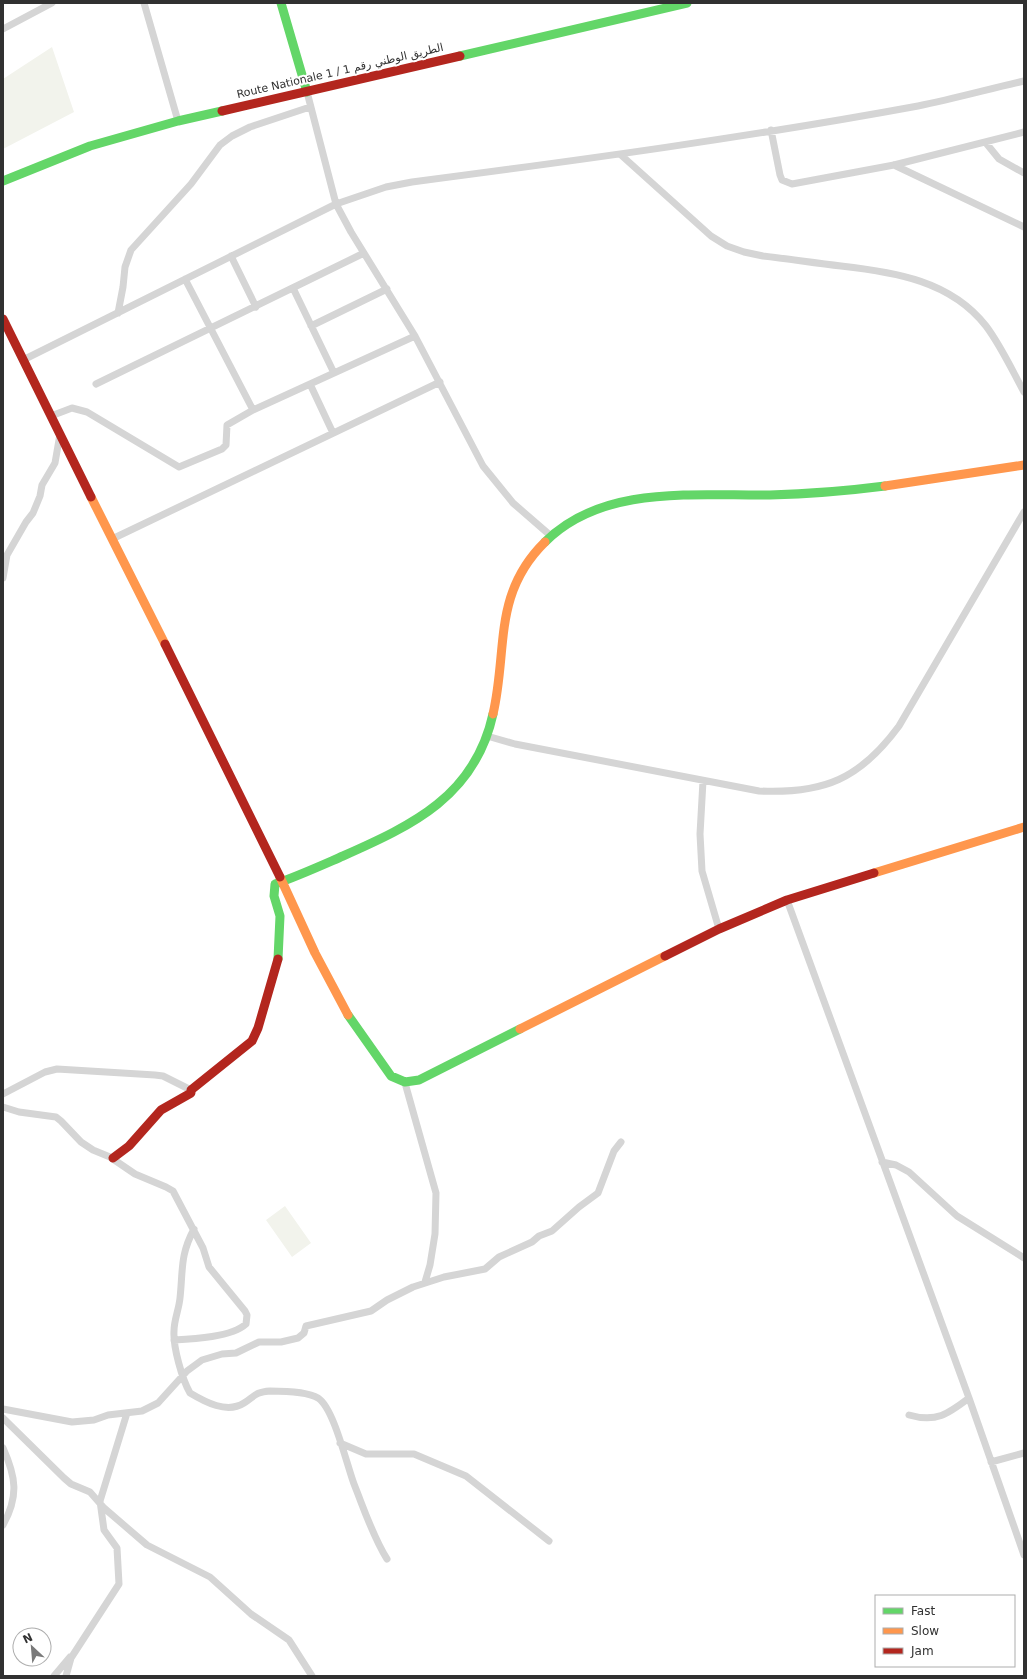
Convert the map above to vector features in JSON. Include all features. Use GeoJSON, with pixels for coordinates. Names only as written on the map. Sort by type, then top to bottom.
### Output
{"type":"FeatureCollection","features":[{"type":"Feature","properties":{"kind":"street"},"geometry":{"type":"LineString","coordinates":[[3,29],[52,3]]}},
{"type":"Feature","properties":{"kind":"street"},"geometry":{"type":"LineString","coordinates":[[144,3],[178,121]]}},
{"type":"Feature","properties":{"kind":"street"},"geometry":{"type":"LineString","coordinates":[[281,3],[307,92],[336,204],[415,336],[440,382],[471,445],[497,485],[513,503],[551,536]]}},
{"type":"Feature","properties":{"kind":"street","name":"Route Nationale 1 / الطريق الوطني رقم 1"},"geometry":{"type":"LineString","coordinates":[[3,181],[90,146],[178,121],[307,92],[652,7],[687,3]]}},
{"type":"Feature","properties":{"kind":"street"},"geometry":{"type":"LineString","coordinates":[[23,360],[336,204],[386,187],[412,182],[620,155],[919,106],[1024,81]]}},
{"type":"Feature","properties":{"kind":"street"},"geometry":{"type":"LineString","coordinates":[[118,313],[123,287],[124,267],[131,250],[191,184],[220,145],[232,136],[250,127],[310,107]]}},
{"type":"Feature","properties":{"kind":"street"},"geometry":{"type":"LineString","coordinates":[[771,130],[780,175],[786,183],[792,184],[894,165],[1024,132]]}},
{"type":"Feature","properties":{"kind":"street"},"geometry":{"type":"LineString","coordinates":[[986,142],[999,159],[1024,174]]}},
{"type":"Feature","properties":{"kind":"street"},"geometry":{"type":"LineString","coordinates":[[620,155],[710,236],[727,246],[744,252],[763,256],[896,274],[922,280],[945,292],[967,307],[985,325],[1000,347],[1024,392]]}},
{"type":"Feature","properties":{"kind":"street"},"geometry":{"type":"LineString","coordinates":[[894,165],[1024,227]]}},
{"type":"Feature","properties":{"kind":"street"},"geometry":{"type":"LineString","coordinates":[[96,384],[364,253]]}},
{"type":"Feature","properties":{"kind":"street"},"geometry":{"type":"LineString","coordinates":[[231,256],[256,306]]}},
{"type":"Feature","properties":{"kind":"street"},"geometry":{"type":"LineString","coordinates":[[185,279],[253,410]]}},
{"type":"Feature","properties":{"kind":"street"},"geometry":{"type":"LineString","coordinates":[[293,288],[334,373]]}},
{"type":"Feature","properties":{"kind":"street"},"geometry":{"type":"LineString","coordinates":[[311,326],[387,289]]}},
{"type":"Feature","properties":{"kind":"street"},"geometry":{"type":"LineString","coordinates":[[3,319],[350,1019],[391,1076],[404,1083],[412,1083],[419,1080],[718,928],[788,900],[1024,827]]}},
{"type":"Feature","properties":{"kind":"street"},"geometry":{"type":"LineString","coordinates":[[51,416],[72,408],[87,412],[179,467],[226,446],[227,425],[253,410],[415,336]]}},
{"type":"Feature","properties":{"kind":"street"},"geometry":{"type":"LineString","coordinates":[[112,539],[440,382]]}},
{"type":"Feature","properties":{"kind":"street"},"geometry":{"type":"LineString","coordinates":[[310,384],[333,433]]}},
{"type":"Feature","properties":{"kind":"street"},"geometry":{"type":"LineString","coordinates":[[3,578],[7,555],[26,522],[33,513],[40,496],[42,485],[55,463],[60,434]]}},
{"type":"Feature","properties":{"kind":"street"},"geometry":{"type":"LineString","coordinates":[[113,1158],[129,1146],[161,1110],[191,1093],[191,1090],[252,1041],[258,1028],[278,958],[280,916],[274,896],[275,884],[283,882],[402,830],[424,817],[444,800],[462,781],[476,760],[494,719],[498,700],[505,615],[515,586],[530,559],[551,536],[582,516],[602,506],[631,500],[678,496],[845,491],[1024,465]]}},
{"type":"Feature","properties":{"kind":"street"},"geometry":{"type":"LineString","coordinates":[[487,736],[515,744],[703,781],[759,790],[785,792],[817,788],[841,779],[864,765],[883,747],[899,726],[1024,512]]}},
{"type":"Feature","properties":{"kind":"street"},"geometry":{"type":"LineString","coordinates":[[703,781],[700,834],[702,871],[718,928]]}},
{"type":"Feature","properties":{"kind":"street"},"geometry":{"type":"LineString","coordinates":[[788,900],[969,1398],[1024,1555]]}},
{"type":"Feature","properties":{"kind":"street"},"geometry":{"type":"LineString","coordinates":[[3,1094],[45,1072],[57,1069],[155,1074],[163,1076],[191,1090]]}},
{"type":"Feature","properties":{"kind":"street"},"geometry":{"type":"LineString","coordinates":[[404,1083],[436,1193],[435,1234],[430,1265],[425,1282]]}},
{"type":"Feature","properties":{"kind":"street"},"geometry":{"type":"LineString","coordinates":[[3,1107],[19,1112],[56,1117],[62,1121],[81,1142],[93,1150],[113,1158],[135,1174],[172,1191],[194,1229],[203,1248],[209,1267],[246,1311],[247,1320],[243,1326],[222,1334],[174,1340]]}},
{"type":"Feature","properties":{"kind":"street"},"geometry":{"type":"LineString","coordinates":[[3,1409],[72,1422],[84,1422],[108,1415],[142,1411],[158,1403],[183,1375],[194,1365],[209,1356],[232,1354],[259,1342],[281,1342],[298,1338],[304,1333],[306,1326],[311,1324],[338,1320],[372,1311],[405,1290],[425,1282],[485,1269],[499,1257],[532,1242],[541,1235],[552,1231],[579,1207],[598,1193],[614,1151],[621,1142]]}},
{"type":"Feature","properties":{"kind":"street"},"geometry":{"type":"LineString","coordinates":[[882,1162],[896,1165],[909,1172],[957,1216],[1024,1258]]}},
{"type":"Feature","properties":{"kind":"street"},"geometry":{"type":"LineString","coordinates":[[194,1229],[186,1245],[182,1261],[180,1299],[175,1324],[174,1340],[183,1375],[190,1393],[224,1408],[233,1407],[244,1403],[256,1393],[262,1392],[278,1391],[317,1398],[328,1411],[357,1491],[388,1559]]}},
{"type":"Feature","properties":{"kind":"street"},"geometry":{"type":"LineString","coordinates":[[909,1415],[921,1418],[934,1418],[946,1414],[969,1398]]}},
{"type":"Feature","properties":{"kind":"street"},"geometry":{"type":"LineString","coordinates":[[66,1676],[71,1658],[75,1651],[119,1584],[116,1548],[104,1530],[100,1502],[127,1413]]}},
{"type":"Feature","properties":{"kind":"street"},"geometry":{"type":"LineString","coordinates":[[3,1418],[64,1478],[71,1484],[90,1492],[125,1527],[147,1546],[210,1577],[251,1614],[289,1640],[312,1676]]}},
{"type":"Feature","properties":{"kind":"street"},"geometry":{"type":"LineString","coordinates":[[340,1443],[366,1454],[414,1454],[459,1473],[475,1481],[549,1541]]}},
{"type":"Feature","properties":{"kind":"street"},"geometry":{"type":"LineString","coordinates":[[3,1448],[13,1473],[14,1487],[11,1506],[3,1525]]}},
{"type":"Feature","properties":{"kind":"street"},"geometry":{"type":"LineString","coordinates":[[992,1462],[1024,1453]]}},
{"type":"Feature","properties":{"kind":"street"},"geometry":{"type":"LineString","coordinates":[[54,1676],[75,1651]]}},
{"type":"Feature","properties":{"kind":"shaded area"},"geometry":{"type":"Polygon","coordinates":[[[52,47],[74,112],[3,149],[3,79],[52,47]]]}},
{"type":"Feature","properties":{"kind":"shaded area"},"geometry":{"type":"Polygon","coordinates":[[[285,1206],[311,1243],[292,1257],[266,1220],[285,1206]]]}},
{"type":"Feature","properties":{"kind":"traffic: fast"},"geometry":{"type":"LineString","coordinates":[[281,3],[307,92]]}},
{"type":"Feature","properties":{"kind":"traffic: fast"},"geometry":{"type":"LineString","coordinates":[[460,56],[687,3]]}},
{"type":"Feature","properties":{"kind":"traffic: fast"},"geometry":{"type":"LineString","coordinates":[[3,181],[90,146],[178,121],[222,111]]}},
{"type":"Feature","properties":{"kind":"traffic: fast"},"geometry":{"type":"LineString","coordinates":[[545,542],[568,523],[594,510],[622,502],[651,497],[681,495],[784,495],[885,486]]}},
{"type":"Feature","properties":{"kind":"traffic: fast"},"geometry":{"type":"LineString","coordinates":[[278,959],[280,916],[274,896],[275,884],[369,844],[416,819],[438,804],[456,787],[472,766],[484,742],[493,714]]}},
{"type":"Feature","properties":{"kind":"traffic: fast"},"geometry":{"type":"LineString","coordinates":[[348,1015],[391,1076],[405,1082],[419,1080],[520,1029]]}},
{"type":"Feature","properties":{"kind":"traffic: slow"},"geometry":{"type":"LineString","coordinates":[[885,486],[1024,465]]}},
{"type":"Feature","properties":{"kind":"traffic: slow"},"geometry":{"type":"LineString","coordinates":[[91,497],[165,644]]}},
{"type":"Feature","properties":{"kind":"traffic: slow"},"geometry":{"type":"LineString","coordinates":[[493,714],[509,602],[517,582],[528,562],[545,542]]}},
{"type":"Feature","properties":{"kind":"traffic: slow"},"geometry":{"type":"LineString","coordinates":[[874,873],[1024,827]]}},
{"type":"Feature","properties":{"kind":"traffic: slow"},"geometry":{"type":"LineString","coordinates":[[280,877],[315,953],[348,1015]]}},
{"type":"Feature","properties":{"kind":"traffic: slow"},"geometry":{"type":"LineString","coordinates":[[520,1029],[665,956]]}},
{"type":"Feature","properties":{"kind":"traffic: jam"},"geometry":{"type":"LineString","coordinates":[[222,111],[460,56]]}},
{"type":"Feature","properties":{"kind":"traffic: jam"},"geometry":{"type":"LineString","coordinates":[[3,319],[91,497]]}},
{"type":"Feature","properties":{"kind":"traffic: jam"},"geometry":{"type":"LineString","coordinates":[[165,644],[280,877]]}},
{"type":"Feature","properties":{"kind":"traffic: jam"},"geometry":{"type":"LineString","coordinates":[[665,956],[719,929],[787,900],[874,873]]}},
{"type":"Feature","properties":{"kind":"traffic: jam"},"geometry":{"type":"LineString","coordinates":[[113,1158],[129,1146],[161,1110],[191,1093],[191,1090],[252,1041],[258,1028],[278,959]]}}]}
